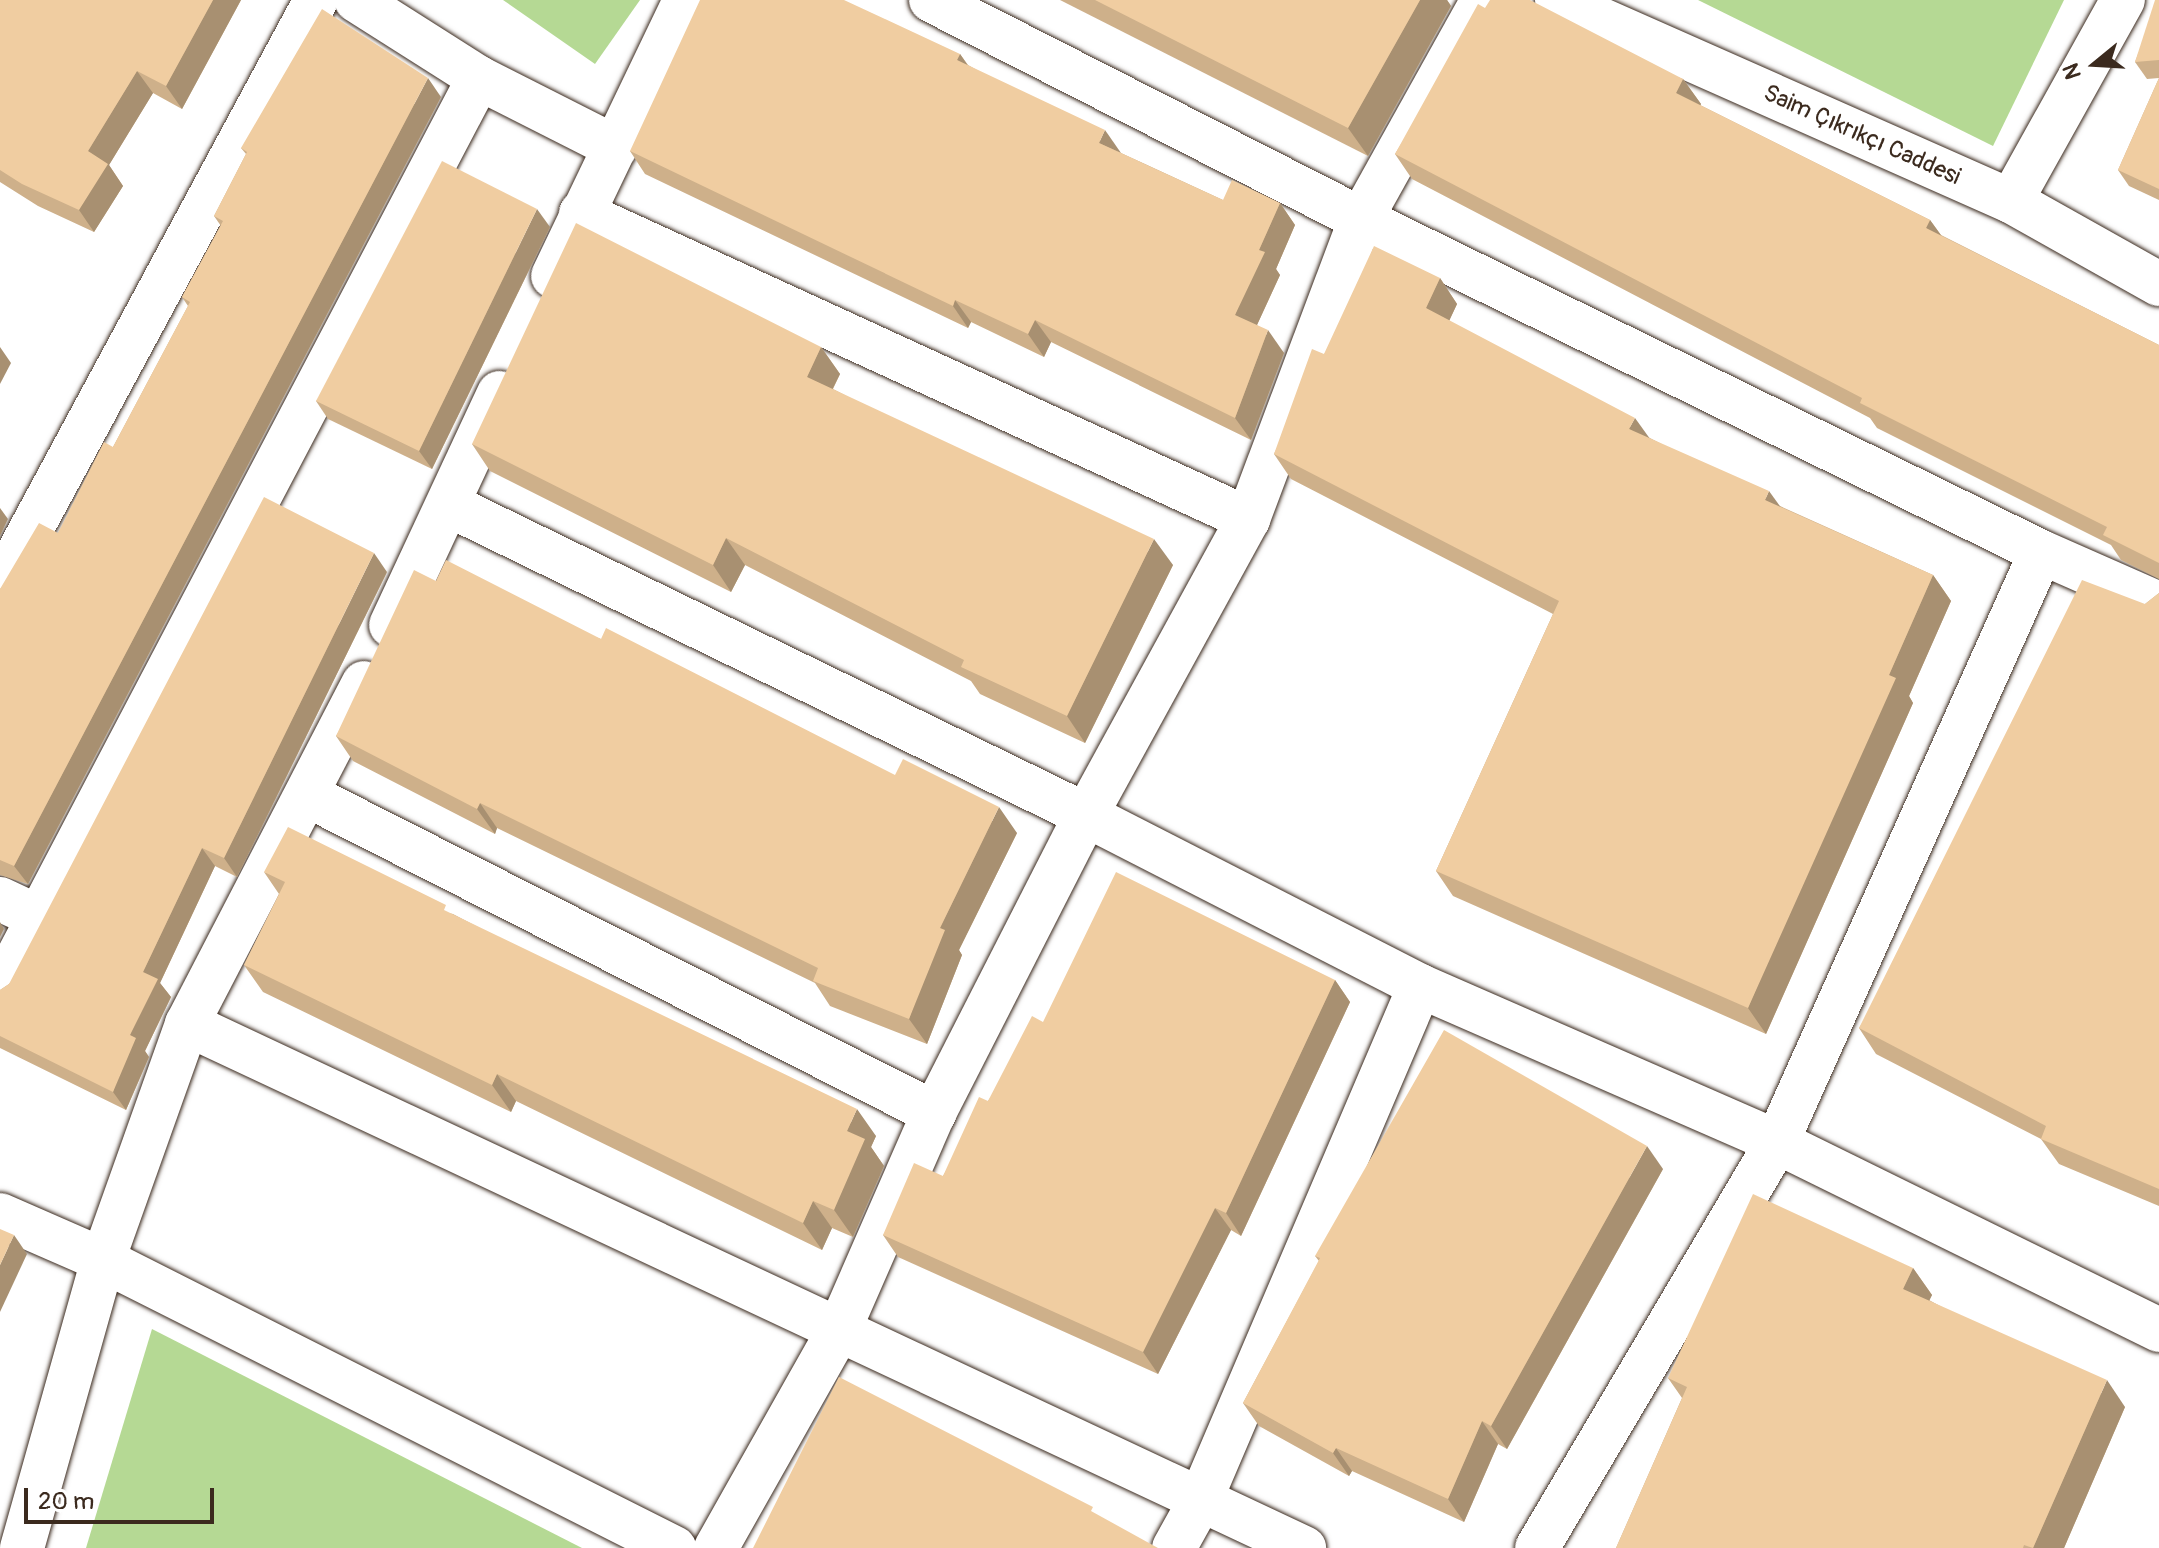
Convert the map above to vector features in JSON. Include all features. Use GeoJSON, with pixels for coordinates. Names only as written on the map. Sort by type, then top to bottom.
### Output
{"type":"FeatureCollection","features":[{"type":"Feature","properties":{"kind":"street"},"geometry":{"type":"LineString","coordinates":[[0,587],[316,0]]}},
{"type":"Feature","properties":{"kind":"street"},"geometry":{"type":"LineString","coordinates":[[356,0],[479,78],[615,147]]}},
{"type":"Feature","properties":{"kind":"street"},"geometry":{"type":"LineString","coordinates":[[537,310],[685,0]]}},
{"type":"Feature","properties":{"kind":"street"},"geometry":{"type":"LineString","coordinates":[[931,0],[1361,219],[2041,552],[2159,604]]}},
{"type":"Feature","properties":{"kind":"street"},"geometry":{"type":"LineString","coordinates":[[716,1548],[839,1330],[934,1113],[1086,815],[1248,519],[1361,219],[1483,0]]}},
{"type":"Feature","properties":{"kind":"street","name":"Saim Çıkrıkçı Caddesi"},"geometry":{"type":"LineString","coordinates":[[1557,0],[2011,201],[2159,284]]}},
{"type":"Feature","properties":{"kind":"street"},"geometry":{"type":"LineString","coordinates":[[2011,201],[2123,0]]}},
{"type":"Feature","properties":{"kind":"street"},"geometry":{"type":"LineString","coordinates":[[0,991],[18,908],[479,78]]}},
{"type":"Feature","properties":{"kind":"street"},"geometry":{"type":"LineString","coordinates":[[581,213],[1248,519]]}},
{"type":"Feature","properties":{"kind":"street"},"geometry":{"type":"LineString","coordinates":[[22,1548],[103,1260],[187,1024],[309,796],[449,505],[518,352]]}},
{"type":"Feature","properties":{"kind":"street"},"geometry":{"type":"LineString","coordinates":[[449,505],[1086,815],[1420,986],[1777,1142],[2159,1330]]}},
{"type":"Feature","properties":{"kind":"street"},"geometry":{"type":"LineString","coordinates":[[1537,1548],[1777,1142],[2041,552]]}},
{"type":"Feature","properties":{"kind":"street"},"geometry":{"type":"LineString","coordinates":[[309,796],[934,1113]]}},
{"type":"Feature","properties":{"kind":"street"},"geometry":{"type":"LineString","coordinates":[[1174,1548],[1200,1501],[1420,986]]}},
{"type":"Feature","properties":{"kind":"street"},"geometry":{"type":"LineString","coordinates":[[187,1024],[1304,1548]]}},
{"type":"Feature","properties":{"kind":"street"},"geometry":{"type":"LineString","coordinates":[[0,1215],[103,1260],[674,1548]]}},
{"type":"Feature","properties":{"kind":"green space"},"geometry":{"type":"Polygon","coordinates":[[[503,0],[640,0],[595,64],[503,0]]]}},
{"type":"Feature","properties":{"kind":"green space"},"geometry":{"type":"Polygon","coordinates":[[[1698,0],[2064,0],[1993,146],[1698,0]]]}},
{"type":"Feature","properties":{"kind":"green space"},"geometry":{"type":"Polygon","coordinates":[[[152,1329],[582,1548],[86,1548],[152,1329]]]}},
{"type":"Feature","properties":{"kind":"building"},"geometry":{"type":"Polygon","coordinates":[[[0,0],[213,0],[166,86],[137,71],[88,151],[108,164],[79,210],[22,184],[0,170],[0,0]]]}},
{"type":"Feature","properties":{"kind":"building"},"geometry":{"type":"Polygon","coordinates":[[[700,0],[844,0],[960,54],[957,60],[1105,130],[1099,143],[1223,200],[1232,180],[1280,203],[1259,250],[1265,252],[1235,315],[1268,330],[1235,418],[1035,320],[1028,334],[955,300],[953,306],[630,151],[700,0]]]}},
{"type":"Feature","properties":{"kind":"building"},"geometry":{"type":"Polygon","coordinates":[[[1095,0],[1420,0],[1348,128],[1095,0]]]}},
{"type":"Feature","properties":{"kind":"building"},"geometry":{"type":"Polygon","coordinates":[[[1490,0],[1530,0],[1683,79],[1676,93],[1930,220],[1926,228],[2159,345],[2159,563],[2103,535],[2107,527],[1860,403],[1862,398],[1395,154],[1478,4],[1485,8],[1490,0]]]}},
{"type":"Feature","properties":{"kind":"building"},"geometry":{"type":"Polygon","coordinates":[[[2155,0],[2159,0],[2159,60],[2135,62],[2155,0]]]}},
{"type":"Feature","properties":{"kind":"building"},"geometry":{"type":"Polygon","coordinates":[[[322,9],[428,78],[14,866],[0,860],[0,589],[39,523],[58,533],[104,442],[113,447],[190,302],[182,297],[223,221],[214,216],[247,152],[241,148],[322,9]]]}},
{"type":"Feature","properties":{"kind":"building"},"geometry":{"type":"Polygon","coordinates":[[[2159,78],[2159,189],[2118,170],[2159,78]]]}},
{"type":"Feature","properties":{"kind":"building"},"geometry":{"type":"Polygon","coordinates":[[[442,161],[537,209],[419,451],[316,401],[442,161]]]}},
{"type":"Feature","properties":{"kind":"building"},"geometry":{"type":"Polygon","coordinates":[[[576,223],[821,347],[807,377],[1154,539],[1067,716],[961,667],[964,660],[726,538],[713,565],[472,444],[576,223]]]}},
{"type":"Feature","properties":{"kind":"building"},"geometry":{"type":"Polygon","coordinates":[[[1374,246],[1440,278],[1426,308],[1635,418],[1629,429],[1769,491],[1765,500],[1933,575],[1889,675],[1896,678],[1748,1008],[1436,871],[1559,601],[1274,454],[1312,349],[1324,354],[1374,246]]]}},
{"type":"Feature","properties":{"kind":"building"},"geometry":{"type":"Polygon","coordinates":[[[264,497],[374,553],[224,858],[202,848],[143,972],[158,979],[130,1035],[136,1038],[113,1092],[0,1036],[0,990],[9,984],[264,497]]]}},
{"type":"Feature","properties":{"kind":"building"},"geometry":{"type":"Polygon","coordinates":[[[446,560],[601,639],[606,628],[895,775],[903,759],[999,807],[940,928],[945,930],[909,1019],[813,981],[818,968],[480,803],[477,809],[336,736],[414,570],[436,581],[446,560]]]}},
{"type":"Feature","properties":{"kind":"building"},"geometry":{"type":"Polygon","coordinates":[[[2082,580],[2145,604],[2159,593],[2159,1189],[2041,1139],[2046,1126],[1859,1028],[2082,580]]]}},
{"type":"Feature","properties":{"kind":"building"},"geometry":{"type":"Polygon","coordinates":[[[288,827],[446,905],[444,910],[857,1109],[847,1131],[865,1139],[834,1210],[813,1201],[803,1223],[497,1074],[492,1085],[244,965],[285,882],[264,872],[288,827]]]}},
{"type":"Feature","properties":{"kind":"building"},"geometry":{"type":"Polygon","coordinates":[[[1116,872],[1335,980],[1226,1213],[1215,1208],[1143,1352],[883,1235],[914,1163],[943,1176],[979,1097],[988,1101],[1032,1016],[1043,1022],[1116,872]]]}},
{"type":"Feature","properties":{"kind":"building"},"geometry":{"type":"Polygon","coordinates":[[[1444,1030],[1647,1146],[1491,1426],[1482,1421],[1448,1499],[1336,1448],[1333,1453],[1243,1403],[1320,1258],[1315,1256],[1444,1030]]]}},
{"type":"Feature","properties":{"kind":"building"},"geometry":{"type":"Polygon","coordinates":[[[1753,1194],[1913,1268],[1903,1289],[2107,1380],[2033,1548],[2024,1545],[2023,1548],[1616,1548],[1687,1387],[1668,1378],[1753,1194]]]}},
{"type":"Feature","properties":{"kind":"building"},"geometry":{"type":"Polygon","coordinates":[[[0,1229],[14,1235],[0,1265],[0,1229]]]}},
{"type":"Feature","properties":{"kind":"building"},"geometry":{"type":"Polygon","coordinates":[[[839,1377],[1093,1507],[1091,1511],[1158,1548],[753,1548],[839,1377]]]}}]}
